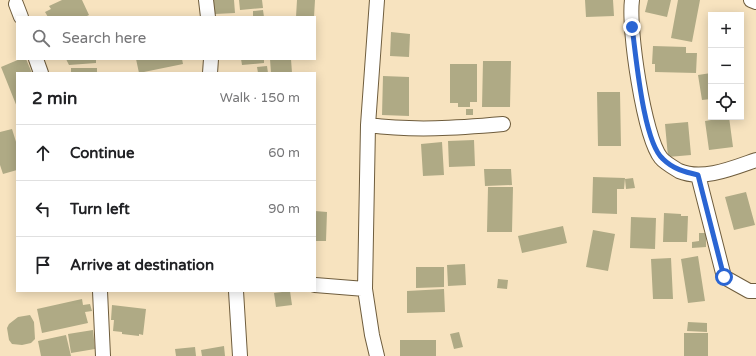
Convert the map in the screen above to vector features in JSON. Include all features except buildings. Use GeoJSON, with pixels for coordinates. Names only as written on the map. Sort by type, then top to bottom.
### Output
{"type":"FeatureCollection","features":[{"type":"Feature","properties":{"kind":"street"},"geometry":{"type":"LineString","coordinates":[[206,0],[208,16]]}},
{"type":"Feature","properties":{"kind":"street"},"geometry":{"type":"LineString","coordinates":[[376,0],[368,126],[365,289],[372,335],[377,356]]}},
{"type":"Feature","properties":{"kind":"street"},"geometry":{"type":"LineString","coordinates":[[632,0],[632,27],[644,115],[661,159],[679,170],[698,175],[724,171],[756,160]]}},
{"type":"Feature","properties":{"kind":"street"},"geometry":{"type":"LineString","coordinates":[[751,0],[756,2]]}},
{"type":"Feature","properties":{"kind":"street"},"geometry":{"type":"LineString","coordinates":[[36,60],[42,72]]}},
{"type":"Feature","properties":{"kind":"street"},"geometry":{"type":"LineString","coordinates":[[210,72],[211,60]]}},
{"type":"Feature","properties":{"kind":"street"},"geometry":{"type":"LineString","coordinates":[[368,126],[399,129],[446,129],[503,124]]}},
{"type":"Feature","properties":{"kind":"street"},"geometry":{"type":"LineString","coordinates":[[698,175],[724,277],[749,291],[756,291]]}},
{"type":"Feature","properties":{"kind":"street"},"geometry":{"type":"LineString","coordinates":[[316,285],[365,289]]}},
{"type":"Feature","properties":{"kind":"street"},"geometry":{"type":"LineString","coordinates":[[100,292],[102,356]]}},
{"type":"Feature","properties":{"kind":"street"},"geometry":{"type":"LineString","coordinates":[[236,292],[240,356]]}},
{"type":"Feature","properties":{"kind":"route"},"geometry":{"type":"LineString","coordinates":[[632,27],[644,115],[652,138],[661,159],[679,170],[698,175],[724,277]]}}]}
